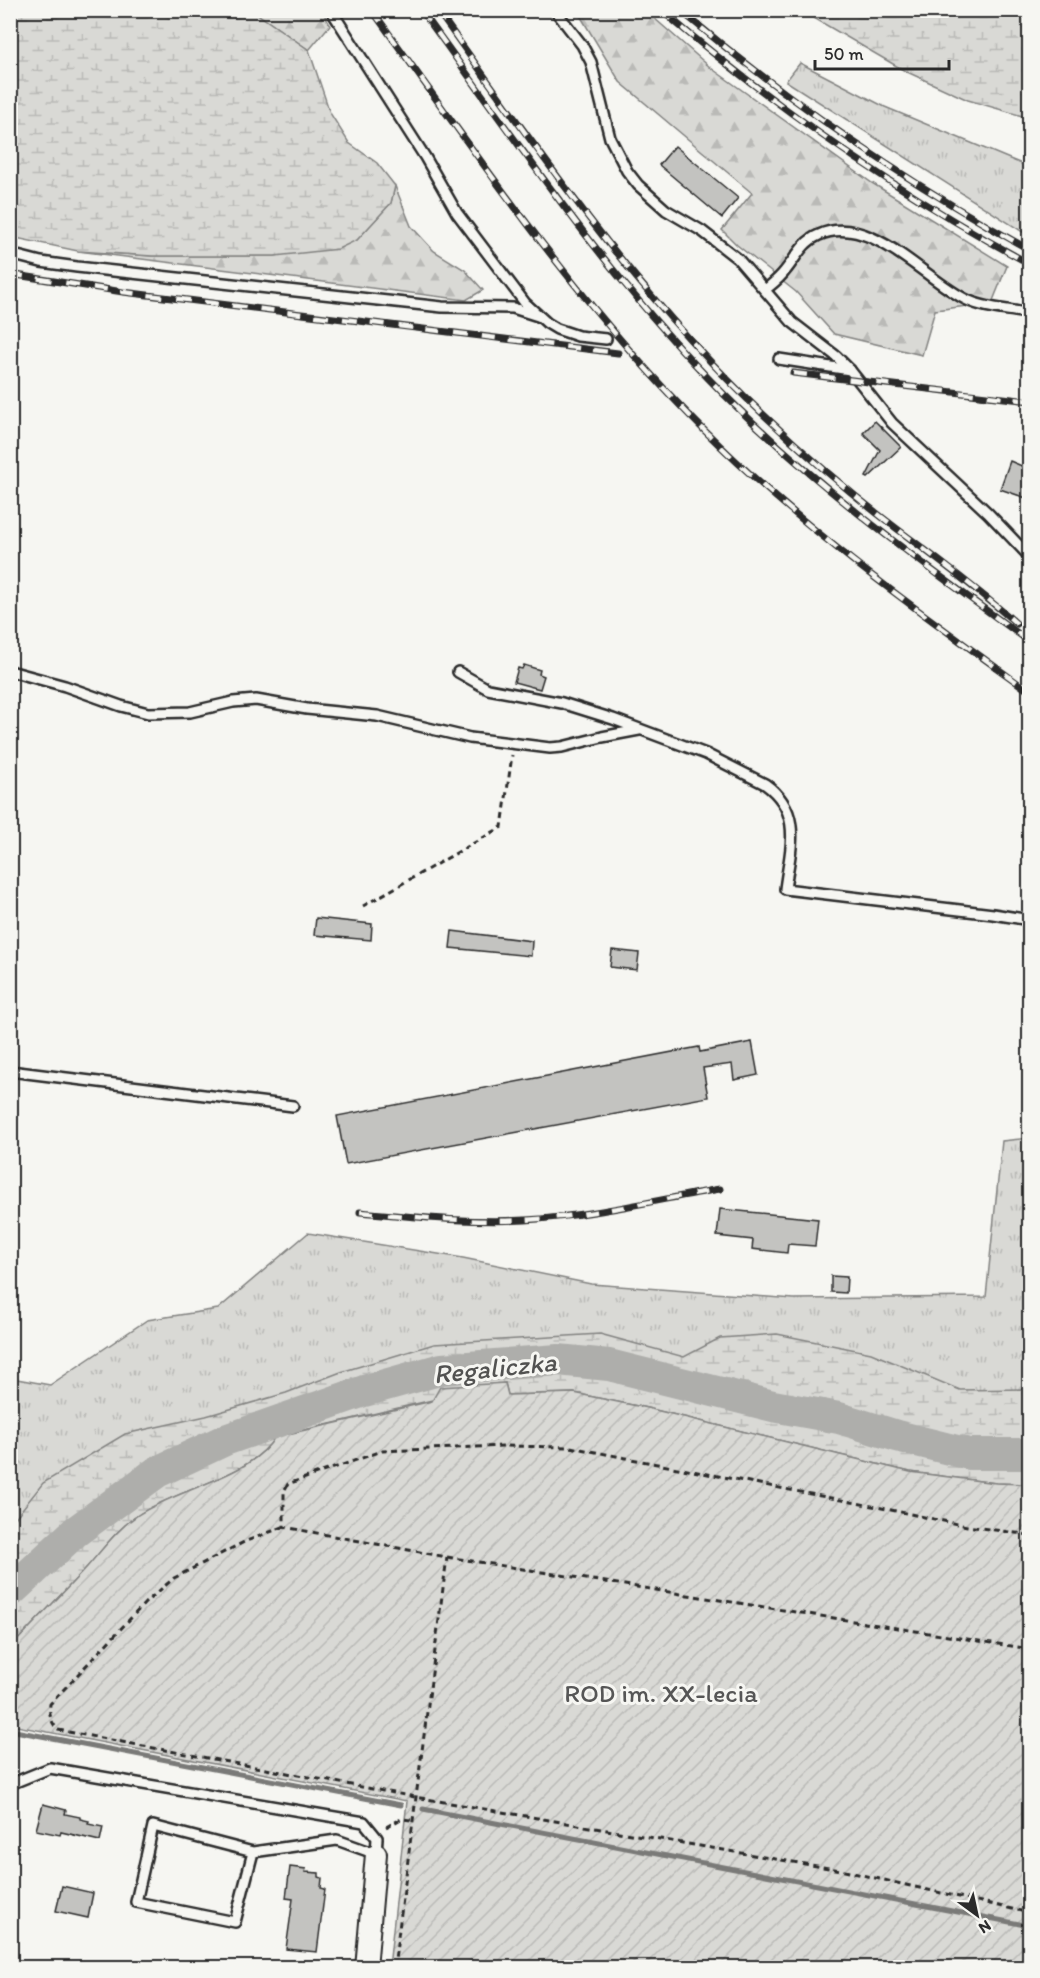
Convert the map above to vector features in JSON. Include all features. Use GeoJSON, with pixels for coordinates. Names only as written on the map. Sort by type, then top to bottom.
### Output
{"type":"FeatureCollection","features":[{"type":"Feature","properties":{"kind":"street"},"geometry":{"type":"LineString","coordinates":[[366,1968],[376,1854]]}},
{"type":"Feature","properties":{"kind":"lane"},"geometry":{"type":"LineString","coordinates":[[330,10],[425,157],[457,213],[512,287],[547,323],[567,333],[606,339]]}},
{"type":"Feature","properties":{"kind":"lane"},"geometry":{"type":"LineString","coordinates":[[555,10],[569,27],[591,62],[610,138],[627,171],[644,191],[666,210],[725,247],[752,274],[792,322],[826,347],[850,370],[892,423],[988,513],[1029,557]]}},
{"type":"Feature","properties":{"kind":"lane"},"geometry":{"type":"LineString","coordinates":[[765,290],[785,271],[808,242],[819,235],[841,230],[875,239],[971,302],[1029,314]]}},
{"type":"Feature","properties":{"kind":"lane"},"geometry":{"type":"LineString","coordinates":[[10,254],[77,267],[442,307],[513,308],[538,316]]}},
{"type":"Feature","properties":{"kind":"lane"},"geometry":{"type":"LineString","coordinates":[[779,359],[850,370]]}},
{"type":"Feature","properties":{"kind":"lane"},"geometry":{"type":"LineString","coordinates":[[10,671],[65,686],[121,706],[148,712],[190,712],[233,702],[256,700],[307,709],[388,718],[470,738],[562,747],[641,730]]}},
{"type":"Feature","properties":{"kind":"lane"},"geometry":{"type":"LineString","coordinates":[[458,672],[488,689],[561,702],[641,730],[706,754],[765,784],[779,796],[788,809],[792,823],[785,889],[1029,920]]}},
{"type":"Feature","properties":{"kind":"lane"},"geometry":{"type":"LineString","coordinates":[[10,1071],[293,1106]]}},
{"type":"Feature","properties":{"kind":"lane"},"geometry":{"type":"LineString","coordinates":[[10,1786],[50,1768],[364,1822],[377,1838],[376,1854],[337,1840],[253,1852],[153,1826],[136,1902],[235,1922],[253,1852]]}},
{"type":"Feature","properties":{"kind":"path"},"geometry":{"type":"LineString","coordinates":[[363,906],[502,827],[513,744]]}},
{"type":"Feature","properties":{"kind":"path"},"geometry":{"type":"LineString","coordinates":[[284,1527],[284,1491],[288,1484],[382,1451],[503,1446],[570,1447],[967,1526],[1029,1535]]}},
{"type":"Feature","properties":{"kind":"path"},"geometry":{"type":"LineString","coordinates":[[1029,1649],[447,1557],[284,1527],[244,1542],[174,1578],[145,1603],[50,1704],[49,1714],[52,1724],[58,1730],[415,1797],[840,1870],[1029,1913]]}},
{"type":"Feature","properties":{"kind":"path"},"geometry":{"type":"LineString","coordinates":[[394,1968],[447,1557]]}},
{"type":"Feature","properties":{"kind":"path"},"geometry":{"type":"LineString","coordinates":[[372,1833],[401,1819],[412,1820]]}},
{"type":"Feature","properties":{"kind":"green space"},"geometry":{"type":"Polygon","coordinates":[[[11,10],[253,11],[309,50],[330,113],[349,143],[377,163],[395,186],[391,203],[357,240],[338,249],[275,256],[152,256],[78,251],[11,237],[11,10]]]}},
{"type":"Feature","properties":{"kind":"green space"},"geometry":{"type":"Polygon","coordinates":[[[253,11],[322,11],[330,25],[309,50],[253,11]]]}},
{"type":"Feature","properties":{"kind":"green space"},"geometry":{"type":"Polygon","coordinates":[[[575,11],[646,11],[711,68],[872,183],[1007,266],[992,303],[935,310],[922,355],[834,334],[796,292],[737,245],[722,230],[752,193],[620,82],[581,17],[575,11]]]}},
{"type":"Feature","properties":{"kind":"green space"},"geometry":{"type":"Polygon","coordinates":[[[802,11],[1029,11],[1029,118],[968,100],[905,71],[802,11]]]}},
{"type":"Feature","properties":{"kind":"green space"},"geometry":{"type":"Polygon","coordinates":[[[800,63],[885,107],[1029,167],[1029,236],[786,81],[800,63]]]}},
{"type":"Feature","properties":{"kind":"green space"},"geometry":{"type":"Polygon","coordinates":[[[395,186],[411,226],[434,251],[465,270],[483,290],[466,300],[78,251],[152,256],[275,256],[357,240],[391,203],[395,186]]]}},
{"type":"Feature","properties":{"kind":"green space"},"geometry":{"type":"Polygon","coordinates":[[[1029,1138],[1029,1484],[647,1408],[11,1647],[11,1378],[50,1385],[147,1320],[218,1309],[308,1233],[463,1258],[591,1284],[794,1299],[986,1297],[1002,1141],[1029,1138]]]}},
{"type":"Feature","properties":{"kind":"green space"},"geometry":{"type":"Polygon","coordinates":[[[600,1334],[684,1357],[720,1338],[777,1334],[871,1353],[960,1390],[1029,1389],[1029,1484],[996,1483],[910,1472],[647,1408],[574,1393],[508,1395],[505,1383],[275,1437],[264,1450],[232,1472],[154,1506],[130,1521],[11,1647],[11,1523],[43,1483],[125,1434],[206,1416],[286,1393],[341,1372],[434,1344],[600,1334]]]}},
{"type":"Feature","properties":{"kind":"green space","name":"ROD im. XX-lecia"},"geometry":{"type":"Polygon","coordinates":[[[505,1383],[508,1395],[574,1393],[647,1408],[910,1472],[996,1483],[1029,1484],[1029,1967],[389,1967],[407,1801],[11,1725],[11,1647],[117,1533],[138,1515],[250,1462],[275,1437],[432,1401],[440,1387],[505,1383]]]}},
{"type":"Feature","properties":{"kind":"building"},"geometry":{"type":"Polygon","coordinates":[[[675,146],[738,198],[722,218],[659,165],[675,146]]]}},
{"type":"Feature","properties":{"kind":"building"},"geometry":{"type":"Polygon","coordinates":[[[875,421],[901,447],[868,478],[866,477],[880,450],[863,433],[875,421]]]}},
{"type":"Feature","properties":{"kind":"building"},"geometry":{"type":"Polygon","coordinates":[[[1010,461],[1029,469],[1029,499],[1000,489],[1010,461]]]}},
{"type":"Feature","properties":{"kind":"building"},"geometry":{"type":"Polygon","coordinates":[[[524,665],[540,670],[539,674],[544,676],[540,689],[514,682],[518,668],[522,669],[524,665]]]}},
{"type":"Feature","properties":{"kind":"building"},"geometry":{"type":"Polygon","coordinates":[[[316,918],[372,924],[371,940],[314,935],[316,918]]]}},
{"type":"Feature","properties":{"kind":"building"},"geometry":{"type":"Polygon","coordinates":[[[452,931],[532,941],[531,956],[450,948],[452,931]]]}},
{"type":"Feature","properties":{"kind":"building"},"geometry":{"type":"Polygon","coordinates":[[[612,950],[639,953],[637,970],[610,967],[612,950]]]}},
{"type":"Feature","properties":{"kind":"building"},"geometry":{"type":"Polygon","coordinates":[[[752,1042],[758,1075],[734,1080],[732,1064],[703,1068],[708,1097],[346,1164],[337,1116],[699,1047],[700,1052],[752,1042]]]}},
{"type":"Feature","properties":{"kind":"building"},"geometry":{"type":"Polygon","coordinates":[[[720,1209],[818,1219],[815,1246],[788,1244],[787,1253],[752,1249],[753,1240],[717,1236],[720,1209]]]}},
{"type":"Feature","properties":{"kind":"building"},"geometry":{"type":"Polygon","coordinates":[[[831,1276],[847,1277],[846,1293],[831,1292],[831,1276]]]}},
{"type":"Feature","properties":{"kind":"building"},"geometry":{"type":"Polygon","coordinates":[[[43,1804],[66,1810],[65,1814],[80,1817],[80,1819],[89,1821],[88,1824],[103,1827],[100,1841],[61,1832],[60,1835],[36,1830],[43,1804]]]}},
{"type":"Feature","properties":{"kind":"building"},"geometry":{"type":"Polygon","coordinates":[[[290,1867],[306,1869],[305,1872],[319,1873],[319,1877],[322,1878],[321,1888],[325,1889],[317,1952],[286,1949],[293,1899],[286,1898],[290,1867]]]}},
{"type":"Feature","properties":{"kind":"building"},"geometry":{"type":"Polygon","coordinates":[[[62,1886],[93,1893],[88,1918],[56,1911],[62,1886]]]}},
{"type":"Feature","properties":{"kind":"waterway","name":"Regaliczka"},"geometry":{"type":"LineString","coordinates":[[10,1592],[75,1532],[157,1472],[225,1440],[364,1391],[442,1369],[558,1360],[609,1365],[773,1406],[839,1418],[897,1436],[969,1454],[1030,1454]]}},
{"type":"Feature","properties":{"kind":"waterway"},"geometry":{"type":"LineString","coordinates":[[10,1727],[15,1731],[401,1805]]}},
{"type":"Feature","properties":{"kind":"waterway"},"geometry":{"type":"LineString","coordinates":[[423,1809],[1030,1926]]}},
{"type":"Feature","properties":{"kind":"railway"},"geometry":{"type":"LineString","coordinates":[[372,10],[530,228],[614,332],[705,431],[782,502],[862,568],[1030,692]]}},
{"type":"Feature","properties":{"kind":"railway"},"geometry":{"type":"LineString","coordinates":[[421,10],[594,246],[668,335],[708,378],[783,450],[863,517],[1030,642]]}},
{"type":"Feature","properties":{"kind":"railway"},"geometry":{"type":"LineString","coordinates":[[437,10],[591,221],[674,322],[718,370],[781,431],[829,473],[1017,624]]}},
{"type":"Feature","properties":{"kind":"railway"},"geometry":{"type":"LineString","coordinates":[[661,10],[748,81],[839,147],[933,208],[1030,264]]}},
{"type":"Feature","properties":{"kind":"railway"},"geometry":{"type":"LineString","coordinates":[[680,10],[721,44],[849,139],[938,197],[1030,250]]}},
{"type":"Feature","properties":{"kind":"railway"},"geometry":{"type":"LineString","coordinates":[[10,274],[123,292],[618,353]]}},
{"type":"Feature","properties":{"kind":"railway"},"geometry":{"type":"LineString","coordinates":[[793,373],[1030,401]]}},
{"type":"Feature","properties":{"kind":"railway"},"geometry":{"type":"LineString","coordinates":[[360,1212],[463,1220],[525,1220],[599,1211],[720,1189]]}}]}
